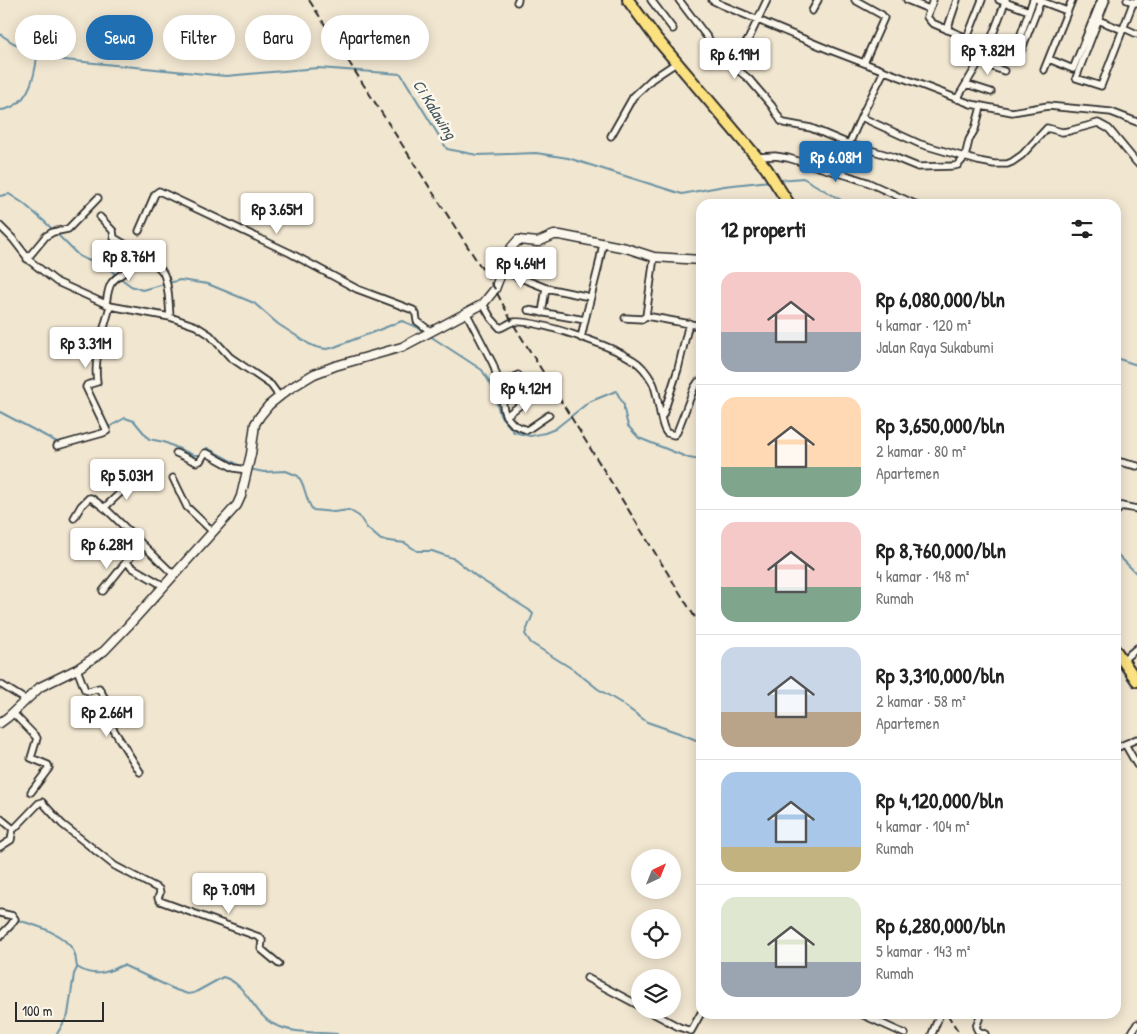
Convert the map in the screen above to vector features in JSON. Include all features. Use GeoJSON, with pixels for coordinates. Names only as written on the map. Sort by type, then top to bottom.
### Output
{"type":"FeatureCollection","features":[{"type":"Feature","properties":{"kind":"highway"},"geometry":{"type":"LineString","coordinates":[[628,0],[676,63],[766,168],[786,199]]}},
{"type":"Feature","properties":{"kind":"highway"},"geometry":{"type":"LineString","coordinates":[[1121,657],[1137,681]]}},
{"type":"Feature","properties":{"kind":"street"},"geometry":{"type":"LineString","coordinates":[[651,0],[673,29]]}},
{"type":"Feature","properties":{"kind":"street"},"geometry":{"type":"LineString","coordinates":[[679,0],[723,58],[749,79],[772,106],[781,122],[811,128],[849,144],[891,156],[913,166],[923,168],[954,166],[958,165],[964,157],[981,107]]}},
{"type":"Feature","properties":{"kind":"street"},"geometry":{"type":"LineString","coordinates":[[712,0],[956,100],[981,107],[1012,112],[1051,106],[1115,112],[1137,122]]}},
{"type":"Feature","properties":{"kind":"street"},"geometry":{"type":"LineString","coordinates":[[732,66],[749,38],[767,0]]}},
{"type":"Feature","properties":{"kind":"street"},"geometry":{"type":"LineString","coordinates":[[812,11],[818,0]]}},
{"type":"Feature","properties":{"kind":"street"},"geometry":{"type":"LineString","coordinates":[[855,0],[884,18],[864,63]]}},
{"type":"Feature","properties":{"kind":"street"},"geometry":{"type":"LineString","coordinates":[[907,0],[929,9]]}},
{"type":"Feature","properties":{"kind":"street"},"geometry":{"type":"LineString","coordinates":[[933,0],[927,17],[929,20],[947,30],[1013,54],[1018,59],[1040,0],[1067,11]]}},
{"type":"Feature","properties":{"kind":"street"},"geometry":{"type":"LineString","coordinates":[[947,30],[957,0]]}},
{"type":"Feature","properties":{"kind":"street"},"geometry":{"type":"LineString","coordinates":[[967,38],[982,0]]}},
{"type":"Feature","properties":{"kind":"street"},"geometry":{"type":"LineString","coordinates":[[1013,54],[1033,0]]}},
{"type":"Feature","properties":{"kind":"street"},"geometry":{"type":"LineString","coordinates":[[1044,70],[1072,0]]}},
{"type":"Feature","properties":{"kind":"street"},"geometry":{"type":"LineString","coordinates":[[1101,0],[1097,18],[1076,78],[1101,86],[1135,1],[1127,0]]}},
{"type":"Feature","properties":{"kind":"street"},"geometry":{"type":"LineString","coordinates":[[1071,76],[1106,0]]}},
{"type":"Feature","properties":{"kind":"street"},"geometry":{"type":"LineString","coordinates":[[956,100],[988,46],[1004,1],[1028,11]]}},
{"type":"Feature","properties":{"kind":"street"},"geometry":{"type":"LineString","coordinates":[[1097,18],[1137,34]]}},
{"type":"Feature","properties":{"kind":"street"},"geometry":{"type":"LineString","coordinates":[[1049,59],[1074,69]]}},
{"type":"Feature","properties":{"kind":"street"},"geometry":{"type":"LineString","coordinates":[[979,62],[1004,72]]}},
{"type":"Feature","properties":{"kind":"street"},"geometry":{"type":"LineString","coordinates":[[611,136],[632,97],[652,79],[676,63]]}},
{"type":"Feature","properties":{"kind":"street"},"geometry":{"type":"LineString","coordinates":[[849,144],[860,117],[884,71]]}},
{"type":"Feature","properties":{"kind":"street"},"geometry":{"type":"LineString","coordinates":[[966,84],[991,92]]}},
{"type":"Feature","properties":{"kind":"street"},"geometry":{"type":"LineString","coordinates":[[860,117],[920,144],[985,163],[1007,164],[1022,155],[1047,128],[1062,132],[1098,123],[1108,129],[1137,163]]}},
{"type":"Feature","properties":{"kind":"street"},"geometry":{"type":"LineString","coordinates":[[757,157],[775,156],[788,158],[868,182],[904,199]]}},
{"type":"Feature","properties":{"kind":"street"},"geometry":{"type":"LineString","coordinates":[[139,231],[155,194],[159,191],[290,253],[357,290],[414,310],[417,321],[430,331]]}},
{"type":"Feature","properties":{"kind":"street"},"geometry":{"type":"LineString","coordinates":[[27,259],[46,236],[68,229],[98,198]]}},
{"type":"Feature","properties":{"kind":"street"},"geometry":{"type":"LineString","coordinates":[[100,217],[113,231],[114,238],[138,252],[162,271],[168,291],[170,317]]}},
{"type":"Feature","properties":{"kind":"street"},"geometry":{"type":"LineString","coordinates":[[0,226],[13,239],[27,259],[61,284],[108,305],[170,317],[196,326],[205,332],[230,357],[271,385],[279,396]]}},
{"type":"Feature","properties":{"kind":"street"},"geometry":{"type":"LineString","coordinates":[[0,723],[44,685],[77,669],[104,650],[174,575],[239,501],[252,451],[255,424],[264,410],[279,396],[321,371],[402,347],[483,304],[495,289],[511,248],[518,240],[538,242],[556,235],[626,248],[654,257],[696,260]]}},
{"type":"Feature","properties":{"kind":"street"},"geometry":{"type":"LineString","coordinates":[[581,338],[603,244]]}},
{"type":"Feature","properties":{"kind":"street"},"geometry":{"type":"LineString","coordinates":[[625,318],[642,320],[646,316],[654,257]]}},
{"type":"Feature","properties":{"kind":"street"},"geometry":{"type":"LineString","coordinates":[[58,446],[107,431],[86,387],[88,384],[97,382],[99,350],[111,282],[125,272],[126,258]]}},
{"type":"Feature","properties":{"kind":"street"},"geometry":{"type":"LineString","coordinates":[[503,271],[546,288],[590,297]]}},
{"type":"Feature","properties":{"kind":"street"},"geometry":{"type":"LineString","coordinates":[[542,313],[546,288]]}},
{"type":"Feature","properties":{"kind":"street"},"geometry":{"type":"LineString","coordinates":[[483,304],[491,318],[500,328],[512,322],[545,327],[614,350],[633,360],[642,367],[654,384],[662,416],[662,424],[667,433],[676,434],[696,385]]}},
{"type":"Feature","properties":{"kind":"street"},"geometry":{"type":"LineString","coordinates":[[528,310],[585,320]]}},
{"type":"Feature","properties":{"kind":"street"},"geometry":{"type":"LineString","coordinates":[[466,312],[491,357],[500,386],[506,416],[514,425],[527,430],[550,415]]}},
{"type":"Feature","properties":{"kind":"street"},"geometry":{"type":"LineString","coordinates":[[646,316],[696,325]]}},
{"type":"Feature","properties":{"kind":"street"},"geometry":{"type":"LineString","coordinates":[[662,416],[678,369],[689,323]]}},
{"type":"Feature","properties":{"kind":"street"},"geometry":{"type":"LineString","coordinates":[[500,386],[518,375]]}},
{"type":"Feature","properties":{"kind":"street"},"geometry":{"type":"LineString","coordinates":[[506,416],[532,396]]}},
{"type":"Feature","properties":{"kind":"street"},"geometry":{"type":"LineString","coordinates":[[176,453],[196,462],[207,452],[234,468],[247,469]]}},
{"type":"Feature","properties":{"kind":"street"},"geometry":{"type":"LineString","coordinates":[[1121,462],[1137,466]]}},
{"type":"Feature","properties":{"kind":"street"},"geometry":{"type":"LineString","coordinates":[[104,508],[136,478]]}},
{"type":"Feature","properties":{"kind":"street"},"geometry":{"type":"LineString","coordinates":[[173,478],[187,507],[212,531]]}},
{"type":"Feature","properties":{"kind":"street"},"geometry":{"type":"LineString","coordinates":[[74,518],[88,498],[91,498],[104,508],[174,575]]}},
{"type":"Feature","properties":{"kind":"street"},"geometry":{"type":"LineString","coordinates":[[1121,506],[1137,509]]}},
{"type":"Feature","properties":{"kind":"street"},"geometry":{"type":"LineString","coordinates":[[103,592],[142,544]]}},
{"type":"Feature","properties":{"kind":"street"},"geometry":{"type":"LineString","coordinates":[[126,562],[164,586]]}},
{"type":"Feature","properties":{"kind":"street"},"geometry":{"type":"LineString","coordinates":[[1123,660],[1137,648]]}},
{"type":"Feature","properties":{"kind":"street"},"geometry":{"type":"LineString","coordinates":[[77,669],[85,690],[89,691],[98,688],[103,692],[109,706],[105,716],[140,772]]}},
{"type":"Feature","properties":{"kind":"street"},"geometry":{"type":"LineString","coordinates":[[0,684],[26,700]]}},
{"type":"Feature","properties":{"kind":"street"},"geometry":{"type":"LineString","coordinates":[[13,713],[38,738],[31,758],[48,765],[49,768],[31,792]]}},
{"type":"Feature","properties":{"kind":"street"},"geometry":{"type":"LineString","coordinates":[[1121,746],[1137,738]]}},
{"type":"Feature","properties":{"kind":"street"},"geometry":{"type":"LineString","coordinates":[[1125,744],[1137,765]]}},
{"type":"Feature","properties":{"kind":"street"},"geometry":{"type":"LineString","coordinates":[[0,847],[11,840],[13,828],[42,802],[62,824],[115,866],[158,889],[160,901],[259,937],[262,940],[261,949],[279,964]]}},
{"type":"Feature","properties":{"kind":"street"},"geometry":{"type":"LineString","coordinates":[[0,818],[13,828]]}},
{"type":"Feature","properties":{"kind":"street"},"geometry":{"type":"LineString","coordinates":[[0,913],[13,916],[15,919],[0,936]]}},
{"type":"Feature","properties":{"kind":"street"},"geometry":{"type":"LineString","coordinates":[[588,978],[631,1001]]}},
{"type":"Feature","properties":{"kind":"street"},"geometry":{"type":"LineString","coordinates":[[664,1019],[693,1033],[699,1019]]}},
{"type":"Feature","properties":{"kind":"street"},"geometry":{"type":"LineString","coordinates":[[871,1019],[905,1034]]}},
{"type":"Feature","properties":{"kind":"street"},"geometry":{"type":"LineString","coordinates":[[932,1034],[938,1019]]}},
{"type":"Feature","properties":{"kind":"street"},"geometry":{"type":"LineString","coordinates":[[979,1019],[976,1027],[978,1031],[985,1034]]}},
{"type":"Feature","properties":{"kind":"street"},"geometry":{"type":"LineString","coordinates":[[1131,1034],[1137,1024]]}},
{"type":"Feature","properties":{"kind":"street"},"geometry":{"type":"LineString","coordinates":[[675,1034],[679,1027]]}},
{"type":"Feature","properties":{"kind":"waterway","name":"Ci Kalawing"},"geometry":{"type":"LineString","coordinates":[[0,34],[26,50],[54,59],[226,76],[318,68],[401,74],[447,149],[477,155],[536,153],[568,158],[682,194],[724,186],[770,181]]}},
{"type":"Feature","properties":{"kind":"waterway"},"geometry":{"type":"LineString","coordinates":[[0,110],[17,104],[23,98],[32,82],[36,60]]}},
{"type":"Feature","properties":{"kind":"waterway","name":"Ci Kalawing"},"geometry":{"type":"LineString","coordinates":[[780,180],[803,178],[839,199]]}},
{"type":"Feature","properties":{"kind":"waterway"},"geometry":{"type":"LineString","coordinates":[[0,196],[9,194],[23,203],[79,256],[87,260],[99,259],[116,275]]}},
{"type":"Feature","properties":{"kind":"waterway"},"geometry":{"type":"LineString","coordinates":[[120,278],[131,286],[142,290],[180,280],[208,284],[254,303],[278,324],[309,344],[326,349],[402,321],[424,332]]}},
{"type":"Feature","properties":{"kind":"waterway"},"geometry":{"type":"LineString","coordinates":[[430,336],[482,370],[493,388],[500,415],[514,432],[530,436],[555,429],[589,402],[616,391],[624,405],[628,426],[639,438],[696,459]]}},
{"type":"Feature","properties":{"kind":"waterway","name":"Ci Kalawing"},"geometry":{"type":"LineString","coordinates":[[1121,360],[1137,365]]}},
{"type":"Feature","properties":{"kind":"waterway"},"geometry":{"type":"LineString","coordinates":[[0,412],[57,442],[77,438]]}},
{"type":"Feature","properties":{"kind":"waterway"},"geometry":{"type":"LineString","coordinates":[[107,428],[125,418],[134,421],[149,439],[164,442],[193,455],[200,455]]}},
{"type":"Feature","properties":{"kind":"waterway"},"geometry":{"type":"LineString","coordinates":[[205,450],[207,448],[242,467]]}},
{"type":"Feature","properties":{"kind":"waterway"},"geometry":{"type":"LineString","coordinates":[[249,469],[264,472],[286,471],[298,476],[313,510],[334,512],[349,510],[359,516],[367,528],[381,540],[405,543],[417,551],[432,551],[455,559],[477,577],[533,614],[525,634],[531,643],[574,670],[598,689],[647,722],[696,740]]}},
{"type":"Feature","properties":{"kind":"waterway"},"geometry":{"type":"LineString","coordinates":[[1121,558],[1137,574]]}},
{"type":"Feature","properties":{"kind":"waterway"},"geometry":{"type":"LineString","coordinates":[[17,920],[49,931],[64,940],[74,952],[77,967],[83,970],[100,973],[123,965],[188,994],[194,993],[223,977],[238,985],[260,1013],[273,1024],[288,1030],[337,1034]]}},
{"type":"Feature","properties":{"kind":"waterway"},"geometry":{"type":"LineString","coordinates":[[57,1034],[68,1015],[74,974],[77,968]]}},
{"type":"Feature","properties":{"kind":"railway"},"geometry":{"type":"LineString","coordinates":[[309,0],[495,289],[512,322],[696,619]]}},
{"type":"Feature","properties":{"kind":"railway"},"geometry":{"type":"LineString","coordinates":[[950,1019],[960,1034]]}}]}
